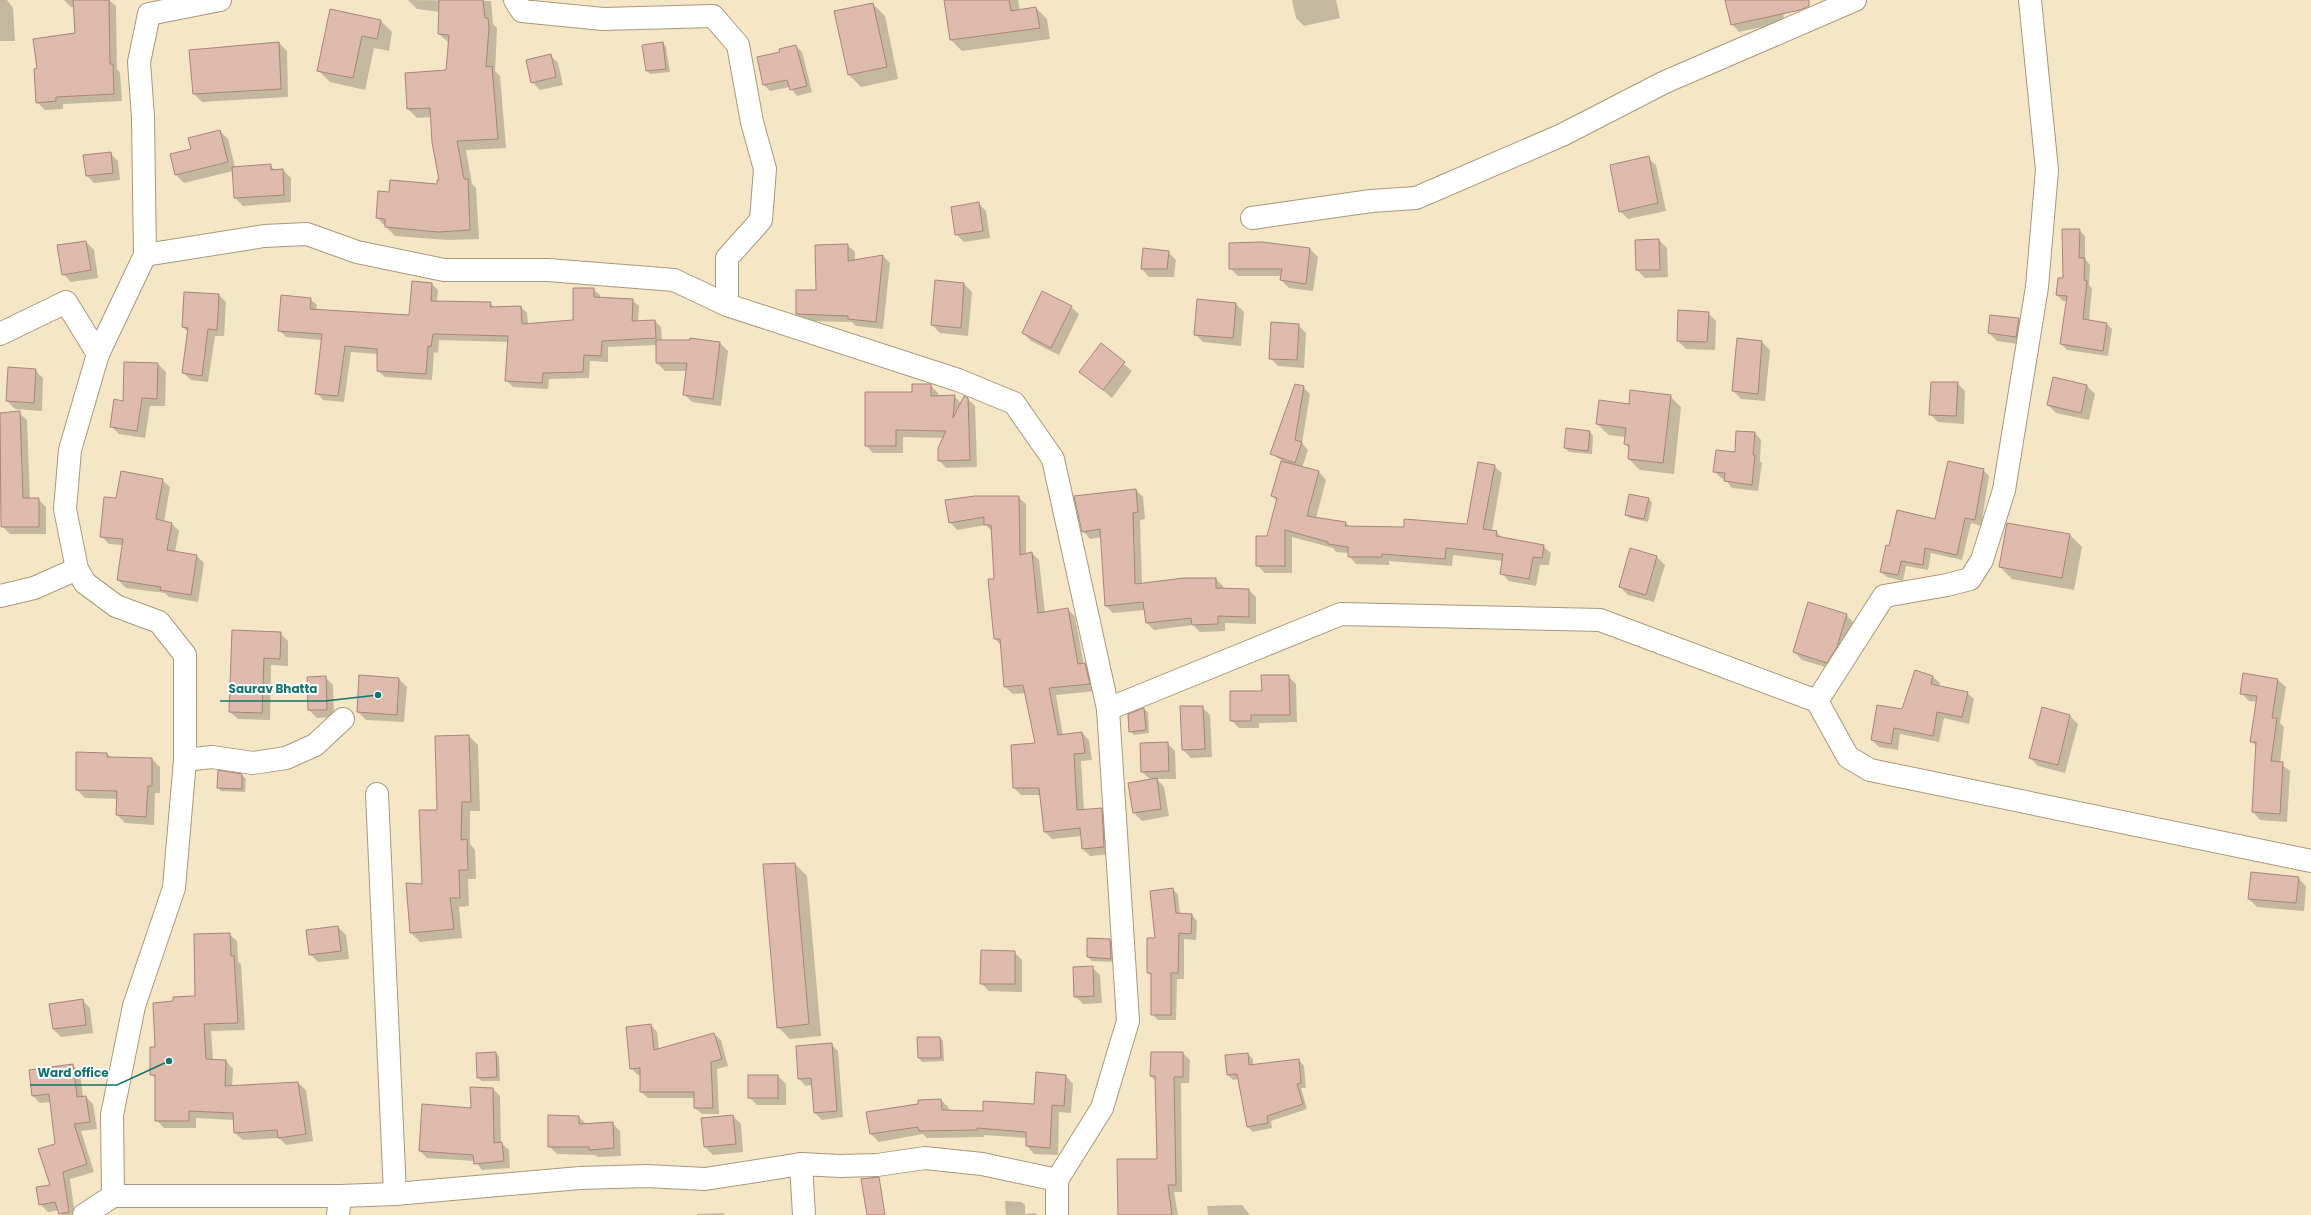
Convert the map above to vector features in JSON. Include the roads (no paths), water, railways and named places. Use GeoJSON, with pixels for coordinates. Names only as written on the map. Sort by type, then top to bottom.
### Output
{"type":"FeatureCollection","features":[{"type":"Feature","properties":{"kind":"street"},"geometry":{"type":"LineString","coordinates":[[113,1196],[112,1115],[134,1006],[174,888],[185,760],[184,655],[159,622],[116,606],[85,583],[77,569],[65,509],[70,450],[98,354],[145,255],[143,117],[139,62],[147,7],[220,0]]}},
{"type":"Feature","properties":{"kind":"street"},"geometry":{"type":"LineString","coordinates":[[515,0],[522,11],[603,19],[713,16],[738,45],[752,122],[765,169],[761,220],[727,258],[727,305]]}},
{"type":"Feature","properties":{"kind":"street"},"geometry":{"type":"LineString","coordinates":[[1252,218],[1371,201],[1416,198],[1562,135],[1665,82],[1855,0]]}},
{"type":"Feature","properties":{"kind":"street"},"geometry":{"type":"LineString","coordinates":[[1818,701],[1884,596],[1947,586],[1970,579],[1982,560],[2002,497],[2037,287],[2047,170],[2030,0]]}},
{"type":"Feature","properties":{"kind":"street"},"geometry":{"type":"LineString","coordinates":[[145,255],[264,236],[307,234],[357,252],[444,270],[548,270],[674,280],[727,305],[958,380],[1014,403],[1053,459],[1108,710],[1128,1021],[1102,1108],[1057,1180],[1057,1215]]}},
{"type":"Feature","properties":{"kind":"street"},"geometry":{"type":"LineString","coordinates":[[0,334],[66,302],[98,354]]}},
{"type":"Feature","properties":{"kind":"street"},"geometry":{"type":"LineString","coordinates":[[0,596],[34,588],[77,569]]}},
{"type":"Feature","properties":{"kind":"street"},"geometry":{"type":"LineString","coordinates":[[1108,710],[1341,614],[1600,620],[1818,701],[1848,757],[1870,770],[2311,861]]}},
{"type":"Feature","properties":{"kind":"street"},"geometry":{"type":"LineString","coordinates":[[185,760],[212,757],[253,763],[286,758],[315,745],[343,719]]}},
{"type":"Feature","properties":{"kind":"street"},"geometry":{"type":"LineString","coordinates":[[377,794],[395,1194]]}},
{"type":"Feature","properties":{"kind":"street"},"geometry":{"type":"LineString","coordinates":[[84,1215],[113,1196],[339,1205],[395,1194],[580,1178],[647,1176],[705,1179],[801,1164],[840,1166],[877,1165],[925,1158],[982,1164],[1057,1180]]}},
{"type":"Feature","properties":{"kind":"street"},"geometry":{"type":"LineString","coordinates":[[801,1164],[804,1215]]}},
{"type":"Feature","properties":{"kind":"place","name":"Saurav Bhatta"},"geometry":{"type":"Point","coordinates":[378,695]}},
{"type":"Feature","properties":{"kind":"place","name":"Ward office"},"geometry":{"type":"Point","coordinates":[169,1061]}}]}
